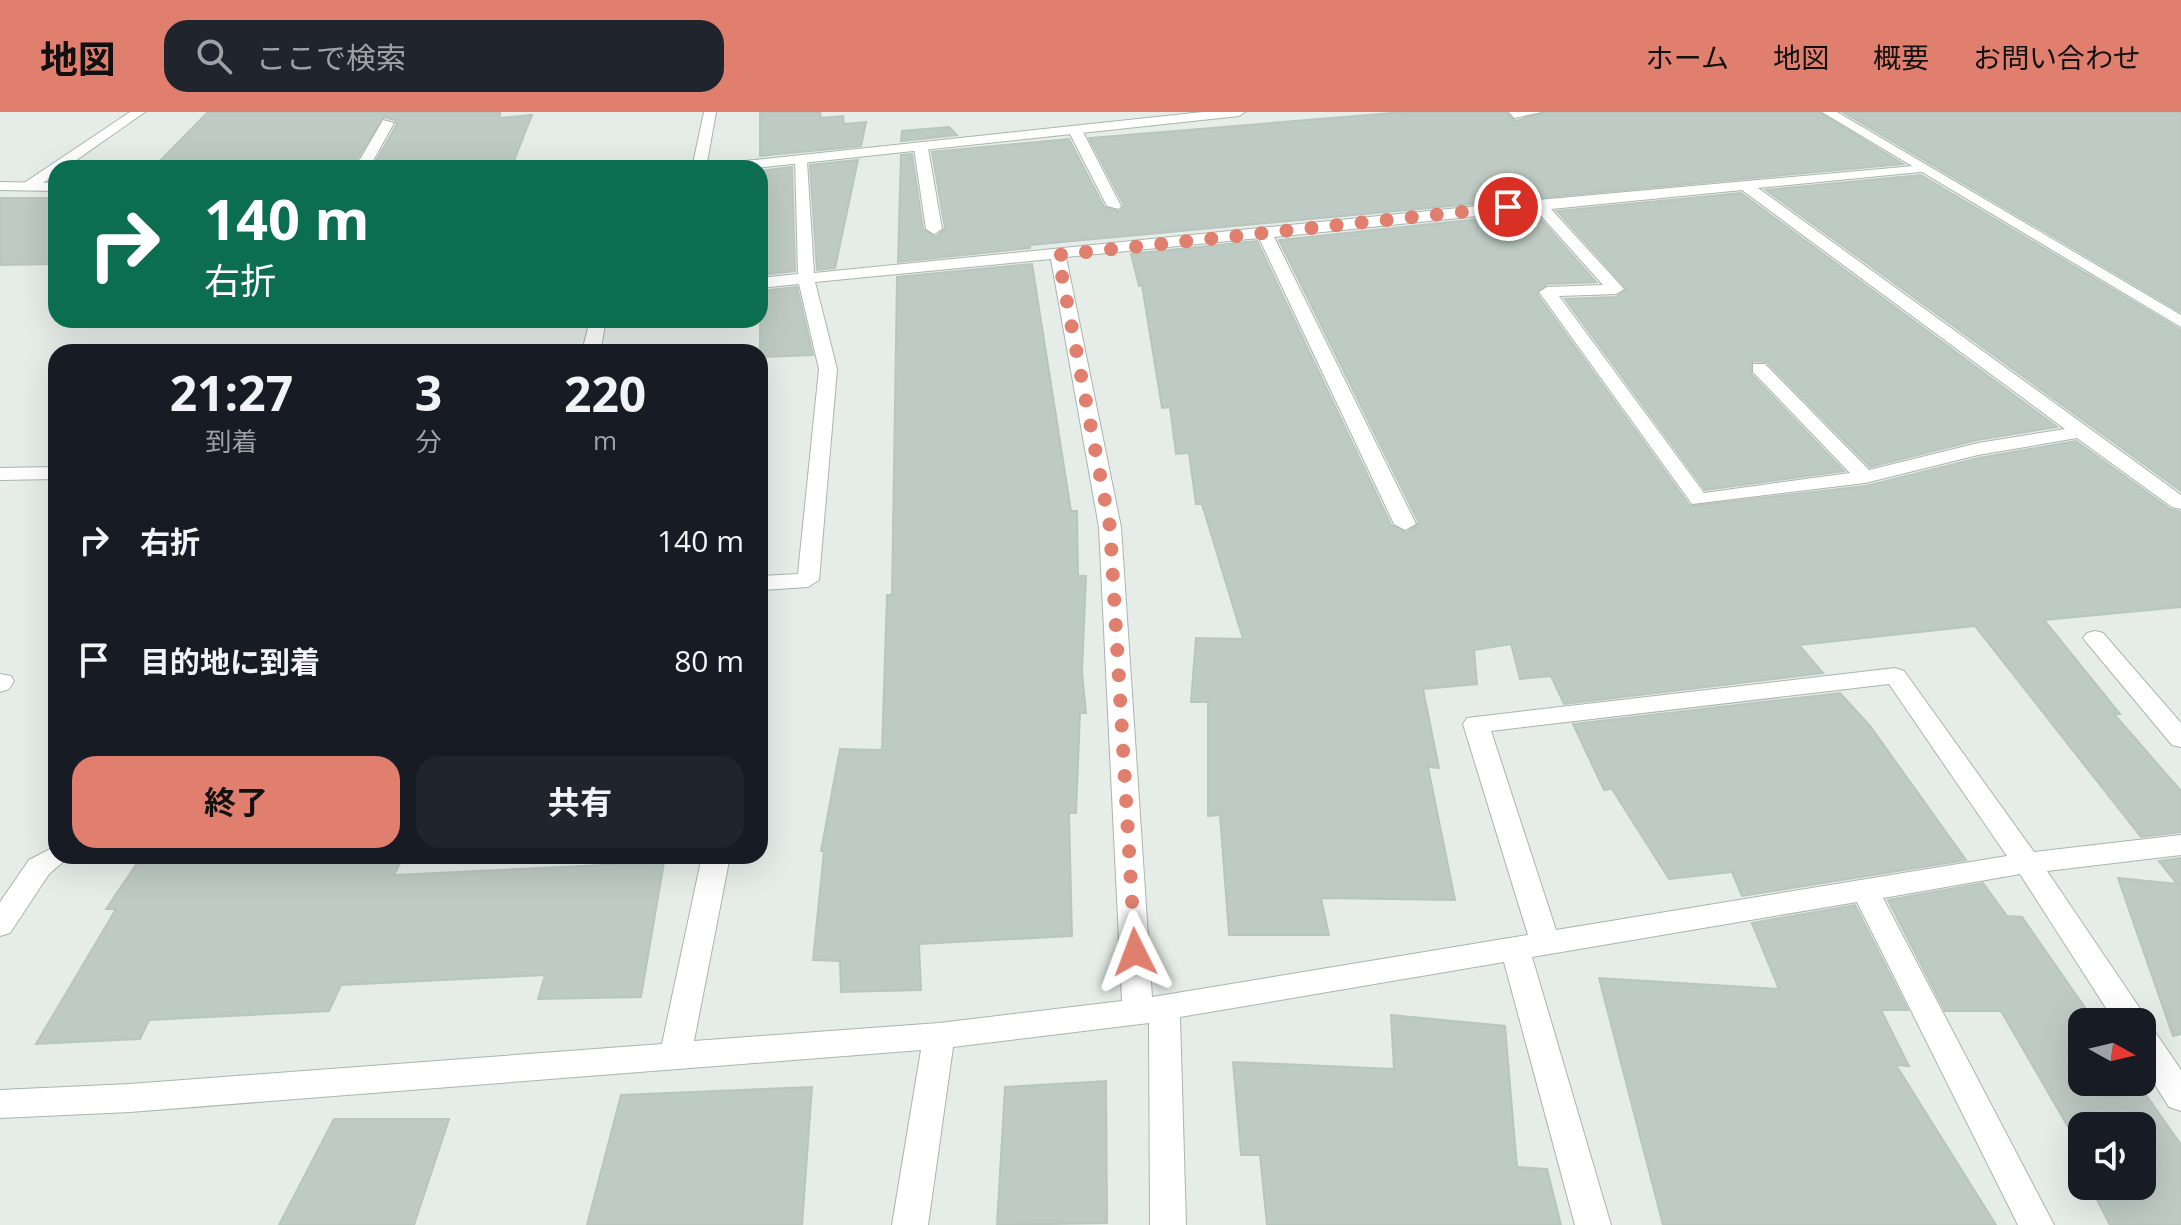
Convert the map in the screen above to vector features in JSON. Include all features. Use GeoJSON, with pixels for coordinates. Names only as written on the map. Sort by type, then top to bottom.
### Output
{"type":"FeatureCollection","features":[{"type":"Feature","properties":{"kind":"street"},"geometry":{"type":"LineString","coordinates":[[68,160],[139,112]]}},
{"type":"Feature","properties":{"kind":"street"},"geometry":{"type":"LineString","coordinates":[[701,160],[710,112]]}},
{"type":"Feature","properties":{"kind":"street"},"geometry":{"type":"LineString","coordinates":[[768,164],[1239,112]]}},
{"type":"Feature","properties":{"kind":"street"},"geometry":{"type":"LineString","coordinates":[[1514,114],[1536,112]]}},
{"type":"Feature","properties":{"kind":"street"},"geometry":{"type":"LineString","coordinates":[[1828,112],[2181,322]]}},
{"type":"Feature","properties":{"kind":"street"},"geometry":{"type":"LineString","coordinates":[[367,160],[388,123]]}},
{"type":"Feature","properties":{"kind":"street"},"geometry":{"type":"LineString","coordinates":[[1076,132],[1114,206]]}},
{"type":"Feature","properties":{"kind":"street"},"geometry":{"type":"LineString","coordinates":[[921,148],[934,229]]}},
{"type":"Feature","properties":{"kind":"street"},"geometry":{"type":"LineString","coordinates":[[768,582],[808,580],[828,369],[806,280],[800,161]]}},
{"type":"Feature","properties":{"kind":"street"},"geometry":{"type":"LineString","coordinates":[[768,282],[1920,168]]}},
{"type":"Feature","properties":{"kind":"street"},"geometry":{"type":"LineString","coordinates":[[29,186],[48,173]]}},
{"type":"Feature","properties":{"kind":"street"},"geometry":{"type":"LineString","coordinates":[[1743,184],[2179,503]]}},
{"type":"Feature","properties":{"kind":"street"},"geometry":{"type":"LineString","coordinates":[[0,186],[48,187]]}},
{"type":"Feature","properties":{"kind":"street"},"geometry":{"type":"LineString","coordinates":[[1538,204],[1616,289],[1547,292],[1699,500],[1865,477],[1978,449],[2081,432]]}},
{"type":"Feature","properties":{"kind":"street"},"geometry":{"type":"LineString","coordinates":[[1265,234],[1405,524]]}},
{"type":"Feature","properties":{"kind":"street"},"geometry":{"type":"LineString","coordinates":[[1058,255],[1110,527],[1168,1225]]}},
{"type":"Feature","properties":{"kind":"street"},"geometry":{"type":"LineString","coordinates":[[1759,368],[1865,477]]}},
{"type":"Feature","properties":{"kind":"street"},"geometry":{"type":"LineString","coordinates":[[0,474],[48,473]]}},
{"type":"Feature","properties":{"kind":"street"},"geometry":{"type":"LineString","coordinates":[[2095,638],[2181,739]]}},
{"type":"Feature","properties":{"kind":"street"},"geometry":{"type":"LineString","coordinates":[[1593,1225],[1476,724],[1895,676],[2027,863],[2123,1008]]}},
{"type":"Feature","properties":{"kind":"street"},"geometry":{"type":"LineString","coordinates":[[0,1104],[130,1098],[939,1036],[1151,1010],[2027,863],[2181,845]]}},
{"type":"Feature","properties":{"kind":"street"},"geometry":{"type":"LineString","coordinates":[[0,925],[39,867],[48,861]]}},
{"type":"Feature","properties":{"kind":"street"},"geometry":{"type":"LineString","coordinates":[[676,1054],[714,864]]}},
{"type":"Feature","properties":{"kind":"street"},"geometry":{"type":"LineString","coordinates":[[1865,890],[2036,1225]]}},
{"type":"Feature","properties":{"kind":"street"},"geometry":{"type":"LineString","coordinates":[[910,1225],[939,1036]]}},
{"type":"Feature","properties":{"kind":"street"},"geometry":{"type":"LineString","coordinates":[[2156,1059],[2181,1097]]}},
{"type":"Feature","properties":{"kind":"building"},"geometry":{"type":"Polygon","coordinates":[[[208,112],[500,112],[500,118],[532,115],[514,160],[377,160],[397,124],[395,120],[384,117],[356,160],[161,160],[208,112]]]}},
{"type":"Feature","properties":{"kind":"building"},"geometry":{"type":"Polygon","coordinates":[[[760,112],[820,112],[821,118],[843,116],[844,124],[866,122],[861,146],[760,156],[760,112]]]}},
{"type":"Feature","properties":{"kind":"building"},"geometry":{"type":"Polygon","coordinates":[[[1405,112],[1506,112],[1515,121],[1545,112],[1819,112],[1903,164],[1030,245],[1030,248],[898,262],[901,155],[912,154],[923,229],[936,237],[945,228],[932,152],[1069,139],[1104,207],[1120,212],[1124,205],[1089,138],[1405,112]]]}},
{"type":"Feature","properties":{"kind":"building"},"geometry":{"type":"Polygon","coordinates":[[[1843,112],[2181,112],[2181,312],[1843,112]]]}},
{"type":"Feature","properties":{"kind":"building"},"geometry":{"type":"Polygon","coordinates":[[[949,127],[957,135],[901,141],[902,131],[949,127]]]}},
{"type":"Feature","properties":{"kind":"building"},"geometry":{"type":"Polygon","coordinates":[[[858,160],[835,268],[817,270],[810,165],[858,160]]]}},
{"type":"Feature","properties":{"kind":"building"},"geometry":{"type":"Polygon","coordinates":[[[792,167],[795,271],[768,274],[768,170],[792,167]]]}},
{"type":"Feature","properties":{"kind":"building"},"geometry":{"type":"Polygon","coordinates":[[[1921,175],[2181,330],[2181,491],[1766,190],[1921,175]]]}},
{"type":"Feature","properties":{"kind":"building"},"geometry":{"type":"Polygon","coordinates":[[[1741,193],[2057,427],[1977,440],[1870,467],[1767,362],[1753,361],[1751,374],[1844,471],[1705,490],[1565,299],[1616,297],[1627,289],[1557,211],[1741,193]]]}},
{"type":"Feature","properties":{"kind":"building"},"geometry":{"type":"Polygon","coordinates":[[[0,198],[48,198],[48,264],[0,265],[0,198]]]}},
{"type":"Feature","properties":{"kind":"building"},"geometry":{"type":"Polygon","coordinates":[[[1535,213],[1596,282],[1547,284],[1537,294],[1690,506],[1866,486],[1979,458],[2076,441],[2170,509],[2181,512],[2181,607],[2044,620],[2120,714],[2114,714],[2181,791],[2181,832],[2141,837],[1975,626],[1799,645],[1823,673],[1564,704],[1551,676],[1520,679],[1511,644],[1474,650],[1477,684],[1423,689],[1439,768],[1428,767],[1455,900],[1321,898],[1329,935],[1229,935],[1220,815],[1208,816],[1208,702],[1191,702],[1196,638],[1243,639],[1202,504],[1196,504],[1189,453],[1176,454],[1170,407],[1162,408],[1142,285],[1139,286],[1131,254],[1257,241],[1391,525],[1406,533],[1419,523],[1279,240],[1535,213]]]}},
{"type":"Feature","properties":{"kind":"building"},"geometry":{"type":"Polygon","coordinates":[[[1032,264],[1071,511],[1077,511],[1078,576],[1086,576],[1082,672],[1086,713],[1080,713],[1076,813],[1069,813],[1072,936],[919,944],[921,990],[841,992],[840,961],[813,960],[824,851],[821,851],[840,749],[882,750],[887,595],[892,595],[897,277],[1032,264]]]}},
{"type":"Feature","properties":{"kind":"building"},"geometry":{"type":"Polygon","coordinates":[[[797,287],[813,355],[768,357],[768,344],[760,344],[760,328],[768,328],[768,290],[797,287]]]}},
{"type":"Feature","properties":{"kind":"building"},"geometry":{"type":"Polygon","coordinates":[[[1840,693],[1870,726],[1966,860],[1742,896],[1732,872],[1669,879],[1612,789],[1604,790],[1573,724],[1840,693]]]}},
{"type":"Feature","properties":{"kind":"building"},"geometry":{"type":"Polygon","coordinates":[[[2181,858],[2181,1034],[2173,1036],[2118,878],[2177,884],[2159,861],[2181,858]]]}},
{"type":"Feature","properties":{"kind":"building"},"geometry":{"type":"Polygon","coordinates":[[[137,864],[400,864],[394,875],[664,864],[641,997],[538,999],[545,975],[341,985],[329,1011],[149,1020],[140,1039],[36,1044],[116,909],[106,909],[137,864]]]}},
{"type":"Feature","properties":{"kind":"building"},"geometry":{"type":"Polygon","coordinates":[[[1983,883],[2007,916],[2022,917],[2085,1008],[2068,1008],[2068,1096],[2147,1096],[2181,1145],[2181,1225],[2110,1225],[2097,1200],[2156,1200],[2156,1112],[2068,1112],[2068,1127],[2001,1011],[1945,1011],[1888,900],[1983,883]]]}},
{"type":"Feature","properties":{"kind":"building"},"geometry":{"type":"Polygon","coordinates":[[[1855,905],[1908,1010],[1881,1010],[1909,1066],[1896,1065],[1996,1225],[1663,1225],[1599,978],[1779,989],[1752,923],[1855,905]]]}},
{"type":"Feature","properties":{"kind":"building"},"geometry":{"type":"Polygon","coordinates":[[[1391,1015],[1505,1026],[1517,1167],[1547,1169],[1561,1225],[1267,1225],[1260,1155],[1241,1155],[1233,1062],[1394,1069],[1391,1015]]]}},
{"type":"Feature","properties":{"kind":"building"},"geometry":{"type":"Polygon","coordinates":[[[1106,1081],[1107,1223],[997,1225],[1005,1087],[1106,1081]]]}},
{"type":"Feature","properties":{"kind":"building"},"geometry":{"type":"Polygon","coordinates":[[[812,1087],[802,1225],[587,1225],[621,1095],[812,1087]]]}},
{"type":"Feature","properties":{"kind":"building"},"geometry":{"type":"Polygon","coordinates":[[[334,1119],[449,1119],[414,1225],[279,1225],[334,1119]]]}},
{"type":"Feature","properties":{"kind":"route"},"geometry":{"type":"LineString","coordinates":[[1135,952],[1110,527],[1058,255],[1508,207]]}}]}
